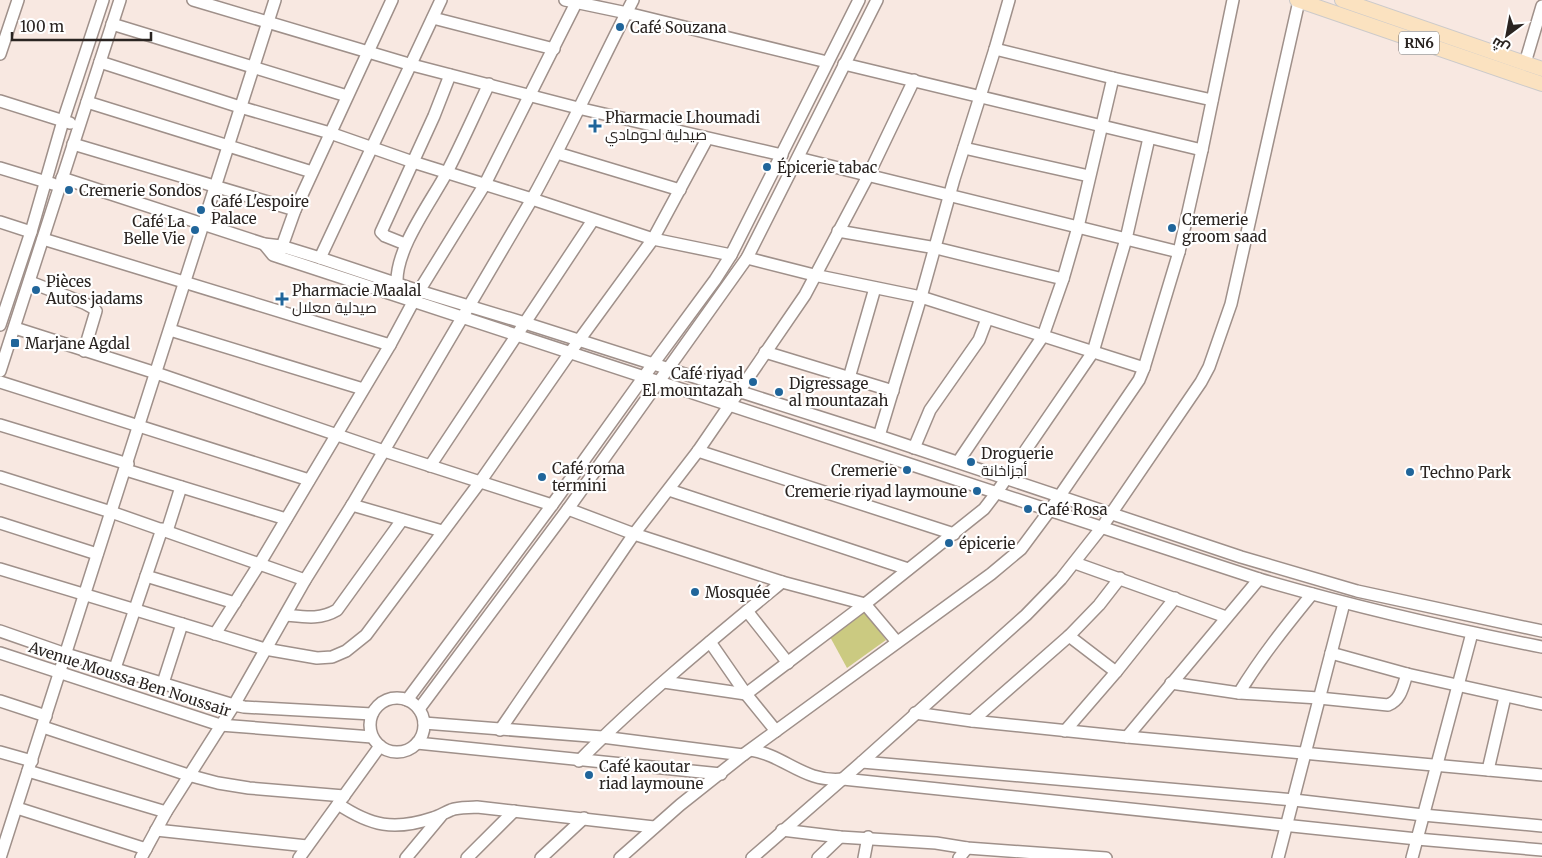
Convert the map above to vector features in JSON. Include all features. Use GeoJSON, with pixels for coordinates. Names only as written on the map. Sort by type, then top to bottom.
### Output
{"type":"FeatureCollection","features":[{"type":"Feature","properties":{"kind":"main road","name":"RN6"},"geometry":{"type":"LineString","coordinates":[[1298,0],[1542,84]]}},
{"type":"Feature","properties":{"kind":"main road","name":"RN6"},"geometry":{"type":"LineString","coordinates":[[1342,0],[1542,69]]}},
{"type":"Feature","properties":{"kind":"street"},"geometry":{"type":"LineString","coordinates":[[0,54],[6,16],[18,0]]}},
{"type":"Feature","properties":{"kind":"street"},"geometry":{"type":"LineString","coordinates":[[0,326],[31,232],[63,121],[103,0]]}},
{"type":"Feature","properties":{"kind":"street"},"geometry":{"type":"LineString","coordinates":[[0,372],[120,0]]}},
{"type":"Feature","properties":{"kind":"street"},"geometry":{"type":"LineString","coordinates":[[193,0],[412,65],[578,108],[782,155]]}},
{"type":"Feature","properties":{"kind":"street"},"geometry":{"type":"LineString","coordinates":[[0,858],[97,554],[127,467],[275,0]]}},
{"type":"Feature","properties":{"kind":"street"},"geometry":{"type":"LineString","coordinates":[[280,252],[294,210],[392,0]]}},
{"type":"Feature","properties":{"kind":"street"},"geometry":{"type":"LineString","coordinates":[[320,258],[441,0]]}},
{"type":"Feature","properties":{"kind":"street"},"geometry":{"type":"LineString","coordinates":[[17,808],[144,854],[166,812],[234,705],[265,649],[532,199],[633,0]]}},
{"type":"Feature","properties":{"kind":"street"},"geometry":{"type":"LineString","coordinates":[[407,700],[552,506],[715,280],[731,255],[859,0]]}},
{"type":"Feature","properties":{"kind":"street"},"geometry":{"type":"LineString","coordinates":[[419,709],[568,509],[746,258],[877,0]]}},
{"type":"Feature","properties":{"kind":"street"},"geometry":{"type":"LineString","coordinates":[[878,436],[922,297],[950,195],[1009,0]]}},
{"type":"Feature","properties":{"kind":"street"},"geometry":{"type":"LineString","coordinates":[[620,858],[680,804],[747,752],[820,701],[1009,560],[1021,549],[1050,510],[1139,380],[1144,368],[1179,252],[1202,150],[1232,0]]}},
{"type":"Feature","properties":{"kind":"street"},"geometry":{"type":"LineString","coordinates":[[752,858],[1026,615],[1062,579],[1102,527],[1201,382],[1209,367],[1238,279],[1298,0]]}},
{"type":"Feature","properties":{"kind":"street"},"geometry":{"type":"LineString","coordinates":[[216,634],[363,390],[416,296],[485,184],[554,49],[571,1],[827,62]]}},
{"type":"Feature","properties":{"kind":"street"},"geometry":{"type":"LineString","coordinates":[[1524,63],[1542,6]]}},
{"type":"Feature","properties":{"kind":"street"},"geometry":{"type":"LineString","coordinates":[[434,18],[554,49]]}},
{"type":"Feature","properties":{"kind":"street"},"geometry":{"type":"LineString","coordinates":[[112,24],[347,96]]}},
{"type":"Feature","properties":{"kind":"street"},"geometry":{"type":"LineString","coordinates":[[995,49],[1212,100]]}},
{"type":"Feature","properties":{"kind":"street"},"geometry":{"type":"LineString","coordinates":[[100,62],[240,107],[330,132],[413,162],[653,239],[731,255]]}},
{"type":"Feature","properties":{"kind":"street"},"geometry":{"type":"LineString","coordinates":[[844,64],[1202,150]]}},
{"type":"Feature","properties":{"kind":"street"},"geometry":{"type":"LineString","coordinates":[[405,244],[385,236],[381,232],[450,75]]}},
{"type":"Feature","properties":{"kind":"street"},"geometry":{"type":"LineString","coordinates":[[958,462],[1043,336],[1078,228],[1113,78]]}},
{"type":"Feature","properties":{"kind":"street"},"geometry":{"type":"LineString","coordinates":[[500,730],[634,534],[698,451],[794,312],[868,176],[914,80]]}},
{"type":"Feature","properties":{"kind":"street"},"geometry":{"type":"LineString","coordinates":[[397,284],[397,275],[405,244],[447,172],[489,84]]}},
{"type":"Feature","properties":{"kind":"street"},"geometry":{"type":"LineString","coordinates":[[0,101],[79,126]]}},
{"type":"Feature","properties":{"kind":"street"},"geometry":{"type":"LineString","coordinates":[[87,102],[312,172]]}},
{"type":"Feature","properties":{"kind":"street"},"geometry":{"type":"LineString","coordinates":[[664,682],[746,694],[865,604],[984,509],[998,492],[1093,352],[1126,239],[1149,138]]}},
{"type":"Feature","properties":{"kind":"street"},"geometry":{"type":"LineString","coordinates":[[0,569],[265,649],[317,658],[332,657],[346,651],[366,635],[480,482],[653,239],[707,139]]}},
{"type":"Feature","properties":{"kind":"street"},"geometry":{"type":"LineString","coordinates":[[73,144],[215,188],[294,210]]}},
{"type":"Feature","properties":{"kind":"street"},"geometry":{"type":"LineString","coordinates":[[964,148],[1089,176]]}},
{"type":"Feature","properties":{"kind":"street"},"geometry":{"type":"LineString","coordinates":[[557,153],[680,190]]}},
{"type":"Feature","properties":{"kind":"street"},"geometry":{"type":"LineString","coordinates":[[798,158],[1179,252]]}},
{"type":"Feature","properties":{"kind":"street"},"geometry":{"type":"LineString","coordinates":[[0,168],[46,182],[61,182],[204,224],[264,244],[280,252],[416,296],[462,317],[570,354],[731,404],[1259,579],[1344,603],[1472,633],[1542,647]]}},
{"type":"Feature","properties":{"kind":"street"},"geometry":{"type":"LineString","coordinates":[[430,466],[593,220]]}},
{"type":"Feature","properties":{"kind":"street"},"geometry":{"type":"LineString","coordinates":[[0,222],[31,232]]}},
{"type":"Feature","properties":{"kind":"street"},"geometry":{"type":"LineString","coordinates":[[838,231],[936,248],[1063,279]]}},
{"type":"Feature","properties":{"kind":"street"},"geometry":{"type":"LineString","coordinates":[[26,244],[42,244],[185,282],[390,344]]}},
{"type":"Feature","properties":{"kind":"street"},"geometry":{"type":"LineString","coordinates":[[280,252],[320,258],[397,284],[416,296],[469,305],[526,323],[958,462],[1242,557],[1357,591],[1542,631]]}},
{"type":"Feature","properties":{"kind":"street"},"geometry":{"type":"LineString","coordinates":[[746,258],[814,275],[922,297],[1144,368]]}},
{"type":"Feature","properties":{"kind":"street"},"geometry":{"type":"LineString","coordinates":[[30,282],[84,303],[96,311],[84,351]]}},
{"type":"Feature","properties":{"kind":"street"},"geometry":{"type":"LineString","coordinates":[[849,378],[875,288]]}},
{"type":"Feature","properties":{"kind":"street"},"geometry":{"type":"LineString","coordinates":[[914,448],[930,410],[979,340],[987,319]]}},
{"type":"Feature","properties":{"kind":"street"},"geometry":{"type":"LineString","coordinates":[[14,328],[156,373],[552,506]]}},
{"type":"Feature","properties":{"kind":"street"},"geometry":{"type":"LineString","coordinates":[[170,330],[363,390]]}},
{"type":"Feature","properties":{"kind":"street"},"geometry":{"type":"LineString","coordinates":[[765,352],[893,391]]}},
{"type":"Feature","properties":{"kind":"street"},"geometry":{"type":"LineString","coordinates":[[0,382],[309,480]]}},
{"type":"Feature","properties":{"kind":"street"},"geometry":{"type":"LineString","coordinates":[[0,425],[181,487],[286,519]]}},
{"type":"Feature","properties":{"kind":"street"},"geometry":{"type":"LineString","coordinates":[[698,451],[954,534]]}},
{"type":"Feature","properties":{"kind":"street"},"geometry":{"type":"LineString","coordinates":[[0,477],[111,512],[306,580]]}},
{"type":"Feature","properties":{"kind":"street"},"geometry":{"type":"LineString","coordinates":[[115,668],[146,576],[181,487]]}},
{"type":"Feature","properties":{"kind":"street"},"geometry":{"type":"LineString","coordinates":[[669,490],[908,569]]}},
{"type":"Feature","properties":{"kind":"street"},"geometry":{"type":"LineString","coordinates":[[352,505],[442,531]]}},
{"type":"Feature","properties":{"kind":"street"},"geometry":{"type":"LineString","coordinates":[[568,509],[634,534],[782,582],[865,604],[897,642]]}},
{"type":"Feature","properties":{"kind":"street"},"geometry":{"type":"LineString","coordinates":[[286,614],[315,618],[329,615],[337,610],[402,520]]}},
{"type":"Feature","properties":{"kind":"street"},"geometry":{"type":"LineString","coordinates":[[0,523],[97,554]]}},
{"type":"Feature","properties":{"kind":"street"},"geometry":{"type":"LineString","coordinates":[[1075,563],[1226,617]]}},
{"type":"Feature","properties":{"kind":"street"},"geometry":{"type":"LineString","coordinates":[[146,576],[236,602]]}},
{"type":"Feature","properties":{"kind":"street"},"geometry":{"type":"LineString","coordinates":[[972,721],[1069,636],[1099,605],[1120,578]]}},
{"type":"Feature","properties":{"kind":"street"},"geometry":{"type":"LineString","coordinates":[[1127,737],[1259,579]]}},
{"type":"Feature","properties":{"kind":"street"},"geometry":{"type":"LineString","coordinates":[[579,761],[602,737],[664,682],[782,582]]}},
{"type":"Feature","properties":{"kind":"street"},"geometry":{"type":"LineString","coordinates":[[1239,693],[1270,644],[1312,594]]}},
{"type":"Feature","properties":{"kind":"street"},"geometry":{"type":"LineString","coordinates":[[1065,731],[1116,672],[1175,598]]}},
{"type":"Feature","properties":{"kind":"street"},"geometry":{"type":"LineString","coordinates":[[1278,858],[1344,603]]}},
{"type":"Feature","properties":{"kind":"street"},"geometry":{"type":"LineString","coordinates":[[747,611],[788,662]]}},
{"type":"Feature","properties":{"kind":"street"},"geometry":{"type":"LineString","coordinates":[[163,683],[182,624]]}},
{"type":"Feature","properties":{"kind":"street","name":"Avenue Moussa Ben Noussair"},"geometry":{"type":"LineString","coordinates":[[0,631],[66,654],[234,705],[372,714]]}},
{"type":"Feature","properties":{"kind":"street"},"geometry":{"type":"LineString","coordinates":[[1412,858],[1472,633]]}},
{"type":"Feature","properties":{"kind":"street"},"geometry":{"type":"LineString","coordinates":[[1069,636],[1116,672]]}},
{"type":"Feature","properties":{"kind":"street"},"geometry":{"type":"LineString","coordinates":[[710,642],[746,694],[776,731]]}},
{"type":"Feature","properties":{"kind":"street","name":"Avenue Moussa Ben Noussair"},"geometry":{"type":"LineString","coordinates":[[0,653],[220,725],[372,736]]}},
{"type":"Feature","properties":{"kind":"street"},"geometry":{"type":"LineString","coordinates":[[1331,653],[1407,674],[1542,704]]}},
{"type":"Feature","properties":{"kind":"street"},"geometry":{"type":"LineString","coordinates":[[1171,683],[1239,693],[1388,705],[1398,698],[1407,674]]}},
{"type":"Feature","properties":{"kind":"street"},"geometry":{"type":"LineString","coordinates":[[1488,770],[1505,697]]}},
{"type":"Feature","properties":{"kind":"street"},"geometry":{"type":"LineString","coordinates":[[400,698],[407,700],[419,709],[424,723],[422,734],[417,743],[408,750],[396,752],[380,746],[372,736],[370,725],[372,714],[380,703],[400,698]]}},
{"type":"Feature","properties":{"kind":"street"},"geometry":{"type":"LineString","coordinates":[[0,701],[44,721],[188,776],[248,788],[341,800],[357,816],[373,823],[404,825],[441,816],[460,808],[478,807],[654,827]]}},
{"type":"Feature","properties":{"kind":"street"},"geometry":{"type":"LineString","coordinates":[[915,713],[1065,731],[1542,775]]}},
{"type":"Feature","properties":{"kind":"street"},"geometry":{"type":"LineString","coordinates":[[424,723],[762,752],[812,776],[828,780],[843,779],[1287,826],[1542,850]]}},
{"type":"Feature","properties":{"kind":"street"},"geometry":{"type":"LineString","coordinates":[[417,743],[721,774]]}},
{"type":"Feature","properties":{"kind":"street"},"geometry":{"type":"LineString","coordinates":[[299,858],[380,746]]}},
{"type":"Feature","properties":{"kind":"street"},"geometry":{"type":"LineString","coordinates":[[0,752],[30,766],[166,812]]}},
{"type":"Feature","properties":{"kind":"street"},"geometry":{"type":"LineString","coordinates":[[862,762],[1294,800],[1542,826]]}},
{"type":"Feature","properties":{"kind":"street"},"geometry":{"type":"LineString","coordinates":[[467,858],[514,811]]}},
{"type":"Feature","properties":{"kind":"street"},"geometry":{"type":"LineString","coordinates":[[406,858],[441,816]]}},
{"type":"Feature","properties":{"kind":"street"},"geometry":{"type":"LineString","coordinates":[[541,858],[584,818]]}},
{"type":"Feature","properties":{"kind":"street"},"geometry":{"type":"LineString","coordinates":[[156,830],[308,846]]}},
{"type":"Feature","properties":{"kind":"street"},"geometry":{"type":"LineString","coordinates":[[782,830],[936,843],[1021,855],[1106,858]]}},
{"type":"Feature","properties":{"kind":"street"},"geometry":{"type":"LineString","coordinates":[[818,858],[840,836]]}},
{"type":"Feature","properties":{"kind":"street"},"geometry":{"type":"LineString","coordinates":[[864,858],[868,837]]}},
{"type":"Feature","properties":{"kind":"street"},"geometry":{"type":"LineString","coordinates":[[959,858],[967,848]]}},
{"type":"Feature","properties":{"kind":"shaded area"},"geometry":{"type":"Polygon","coordinates":[[[863,609],[886,640],[847,668],[829,635],[863,609]]]}},
{"type":"Feature","properties":{"kind":"place","name":"Café Souzana"},"geometry":{"type":"Point","coordinates":[620,27]}},
{"type":"Feature","properties":{"kind":"place","name":"Pharmacie Lhoumadi صيدلية لحومادي"},"geometry":{"type":"Point","coordinates":[595,126]}},
{"type":"Feature","properties":{"kind":"place","name":"Épicerie tabac"},"geometry":{"type":"Point","coordinates":[767,167]}},
{"type":"Feature","properties":{"kind":"place","name":"Cremerie Sondos"},"geometry":{"type":"Point","coordinates":[69,190]}},
{"type":"Feature","properties":{"kind":"place","name":"Café L'espoire Palace"},"geometry":{"type":"Point","coordinates":[201,210]}},
{"type":"Feature","properties":{"kind":"place","name":"Cremerie groom saad"},"geometry":{"type":"Point","coordinates":[1172,228]}},
{"type":"Feature","properties":{"kind":"place","name":"Café La Belle Vie"},"geometry":{"type":"Point","coordinates":[195,230]}},
{"type":"Feature","properties":{"kind":"place","name":"Pièces Autos jadams"},"geometry":{"type":"Point","coordinates":[36,290]}},
{"type":"Feature","properties":{"kind":"place","name":"Pharmacie Maalal صيدلية معلال"},"geometry":{"type":"Point","coordinates":[282,299]}},
{"type":"Feature","properties":{"kind":"place","name":"Marjane Agdal"},"geometry":{"type":"Point","coordinates":[15,343]}},
{"type":"Feature","properties":{"kind":"place","name":"Café riyad El mountazah"},"geometry":{"type":"Point","coordinates":[753,382]}},
{"type":"Feature","properties":{"kind":"place","name":"Digressage al mountazah"},"geometry":{"type":"Point","coordinates":[779,392]}},
{"type":"Feature","properties":{"kind":"place","name":"Droguerie أجزاخانة"},"geometry":{"type":"Point","coordinates":[971,462]}},
{"type":"Feature","properties":{"kind":"place","name":"Cremerie"},"geometry":{"type":"Point","coordinates":[907,470]}},
{"type":"Feature","properties":{"kind":"place","name":"Techno Park"},"geometry":{"type":"Point","coordinates":[1410,472]}},
{"type":"Feature","properties":{"kind":"place","name":"Café roma termini"},"geometry":{"type":"Point","coordinates":[542,477]}},
{"type":"Feature","properties":{"kind":"place","name":"Cremerie riyad laymoune"},"geometry":{"type":"Point","coordinates":[977,491]}},
{"type":"Feature","properties":{"kind":"place","name":"Café Rosa"},"geometry":{"type":"Point","coordinates":[1028,509]}},
{"type":"Feature","properties":{"kind":"place","name":"épicerie"},"geometry":{"type":"Point","coordinates":[949,543]}},
{"type":"Feature","properties":{"kind":"place","name":"Mosquée"},"geometry":{"type":"Point","coordinates":[695,592]}},
{"type":"Feature","properties":{"kind":"place","name":"Café kaoutar riad laymoune"},"geometry":{"type":"Point","coordinates":[589,775]}}]}
